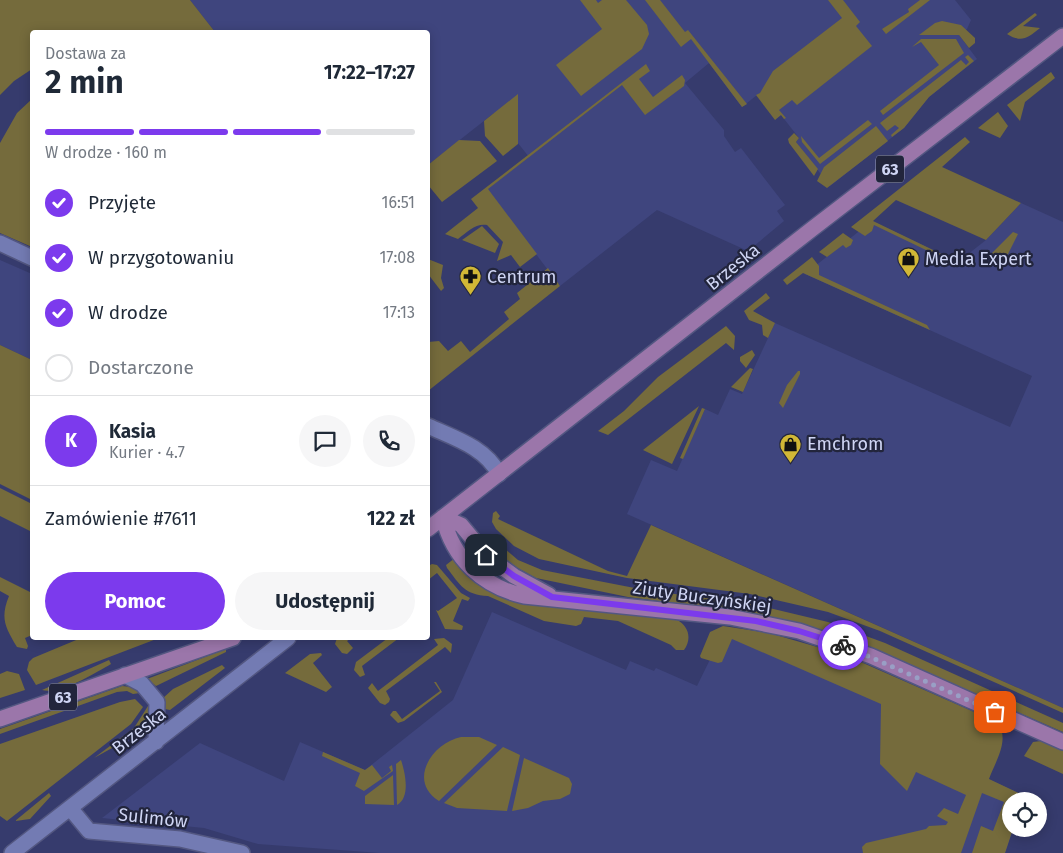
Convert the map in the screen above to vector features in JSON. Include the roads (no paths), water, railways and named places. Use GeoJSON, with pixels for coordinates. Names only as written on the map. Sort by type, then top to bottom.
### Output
{"type":"FeatureCollection","features":[{"type":"Feature","properties":{"kind":"main road","name":"Brzeska"},"geometry":{"type":"LineString","coordinates":[[430,527],[1063,36]]}},
{"type":"Feature","properties":{"kind":"main road","name":"Ziuty Buczyńskiej"},"geometry":{"type":"LineString","coordinates":[[443,517],[448,536],[469,566],[483,578],[506,592],[524,596],[552,597],[730,617],[799,631],[870,656],[1063,742]]}},
{"type":"Feature","properties":{"kind":"main road","name":"63"},"geometry":{"type":"LineString","coordinates":[[0,719],[227,640]]}},
{"type":"Feature","properties":{"kind":"street"},"geometry":{"type":"LineString","coordinates":[[0,243],[30,257]]}},
{"type":"Feature","properties":{"kind":"street"},"geometry":{"type":"LineString","coordinates":[[430,427],[482,451],[494,464],[499,474]]}},
{"type":"Feature","properties":{"kind":"street","name":"Brzeska"},"geometry":{"type":"LineString","coordinates":[[12,853],[285,640]]}},
{"type":"Feature","properties":{"kind":"street"},"geometry":{"type":"LineString","coordinates":[[125,675],[142,684],[157,702],[156,742]]}},
{"type":"Feature","properties":{"kind":"street","name":"Sulimów"},"geometry":{"type":"LineString","coordinates":[[70,808],[89,831],[180,838],[242,853]]}},
{"type":"Feature","properties":{"kind":"place","name":"Media Expert"},"geometry":{"type":"Point","coordinates":[909,278]}},
{"type":"Feature","properties":{"kind":"place","name":"Centrum"},"geometry":{"type":"Point","coordinates":[471,296]}},
{"type":"Feature","properties":{"kind":"place","name":"Emchrom"},"geometry":{"type":"Point","coordinates":[791,463]}}]}
